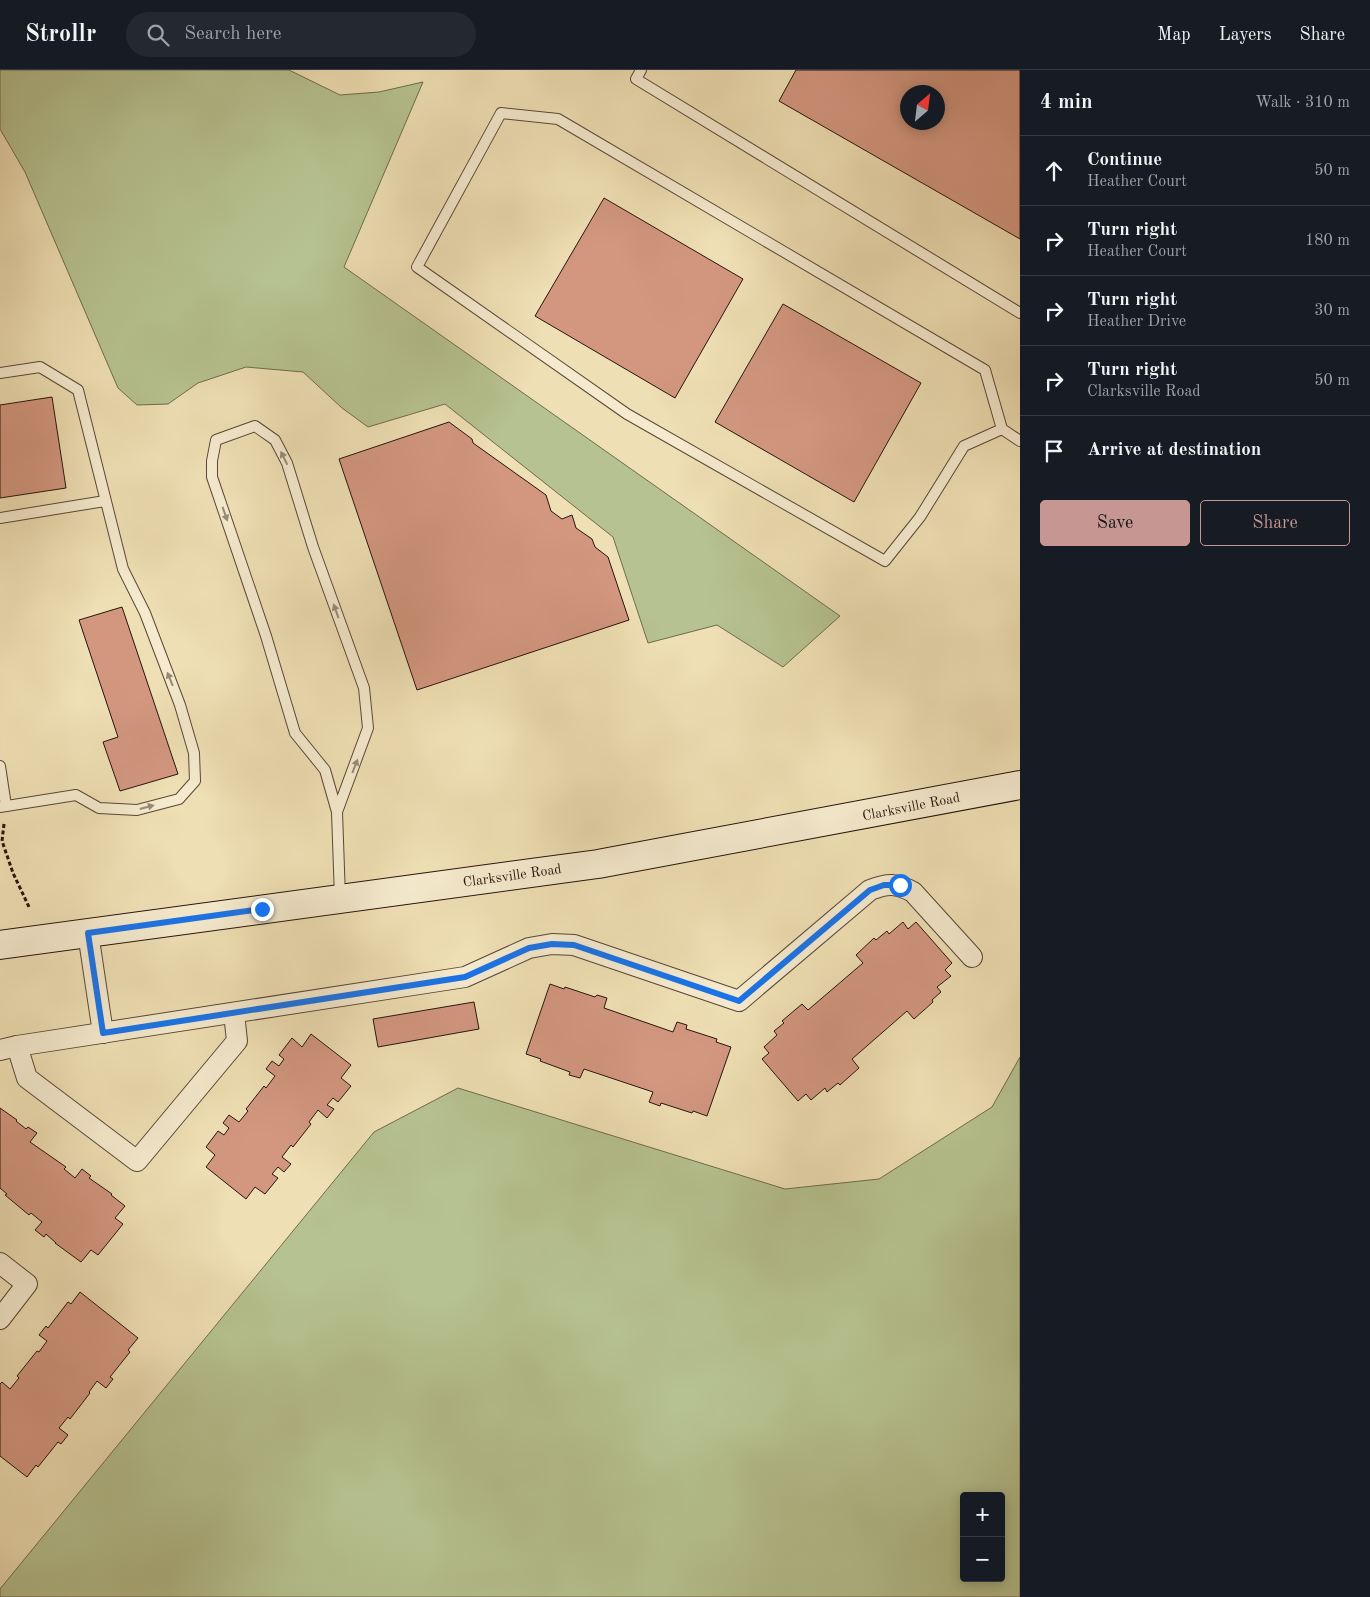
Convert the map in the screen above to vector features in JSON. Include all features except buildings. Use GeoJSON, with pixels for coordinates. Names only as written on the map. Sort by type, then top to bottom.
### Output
{"type":"FeatureCollection","features":[{"type":"Feature","properties":{"kind":"street","name":"Clarksville Road"},"geometry":{"type":"LineString","coordinates":[[0,945],[598,864],[1020,785]]}},
{"type":"Feature","properties":{"kind":"street"},"geometry":{"type":"LineString","coordinates":[[234,1013],[237,1042],[137,1161],[27,1078],[9,1048],[465,977],[529,948],[552,944],[574,945],[739,1001],[870,890],[884,885],[900,885],[913,892],[972,957]]}},
{"type":"Feature","properties":{"kind":"street"},"geometry":{"type":"LineString","coordinates":[[88,933],[103,1033]]}},
{"type":"Feature","properties":{"kind":"street"},"geometry":{"type":"LineString","coordinates":[[0,1263],[28,1284],[0,1319]]}},
{"type":"Feature","properties":{"kind":"lane"},"geometry":{"type":"LineString","coordinates":[[641,70],[636,79],[1020,313]]}},
{"type":"Feature","properties":{"kind":"lane"},"geometry":{"type":"LineString","coordinates":[[1002,429],[964,446],[920,517],[884,561],[627,414],[417,267],[501,113],[558,119],[985,370],[1002,429],[1020,441]]}},
{"type":"Feature","properties":{"kind":"lane"},"geometry":{"type":"LineString","coordinates":[[0,373],[40,367],[78,390],[123,569],[145,613],[180,705],[194,753],[195,781],[179,799],[137,810],[99,808],[76,795],[3,807],[0,766]]}},
{"type":"Feature","properties":{"kind":"lane"},"geometry":{"type":"LineString","coordinates":[[337,812],[368,728],[364,688],[313,548],[287,463],[275,440],[255,426],[216,440],[212,461],[212,477],[266,636],[294,733],[325,770],[337,812],[340,899]]}},
{"type":"Feature","properties":{"kind":"lane"},"geometry":{"type":"LineString","coordinates":[[0,518],[105,501]]}},
{"type":"Feature","properties":{"kind":"path"},"geometry":{"type":"LineString","coordinates":[[3,807],[2,841],[13,873],[29,907]]}},
{"type":"Feature","properties":{"kind":"green space"},"geometry":{"type":"Polygon","coordinates":[[[0,70],[289,70],[340,95],[379,92],[423,82],[344,267],[840,616],[783,667],[717,625],[648,643],[613,537],[445,404],[368,427],[342,408],[303,372],[246,367],[198,383],[168,404],[137,405],[118,388],[25,172],[0,129],[0,70]]]}},
{"type":"Feature","properties":{"kind":"green space"},"geometry":{"type":"Polygon","coordinates":[[[1020,1057],[1020,1597],[0,1597],[0,1589],[374,1132],[458,1088],[785,1189],[879,1179],[992,1107],[1020,1057]]]}},
{"type":"Feature","properties":{"kind":"route"},"geometry":{"type":"LineString","coordinates":[[262,909],[88,933],[103,1033],[465,977],[529,948],[552,944],[574,945],[739,1001],[870,890],[884,885],[900,885]]}}]}
